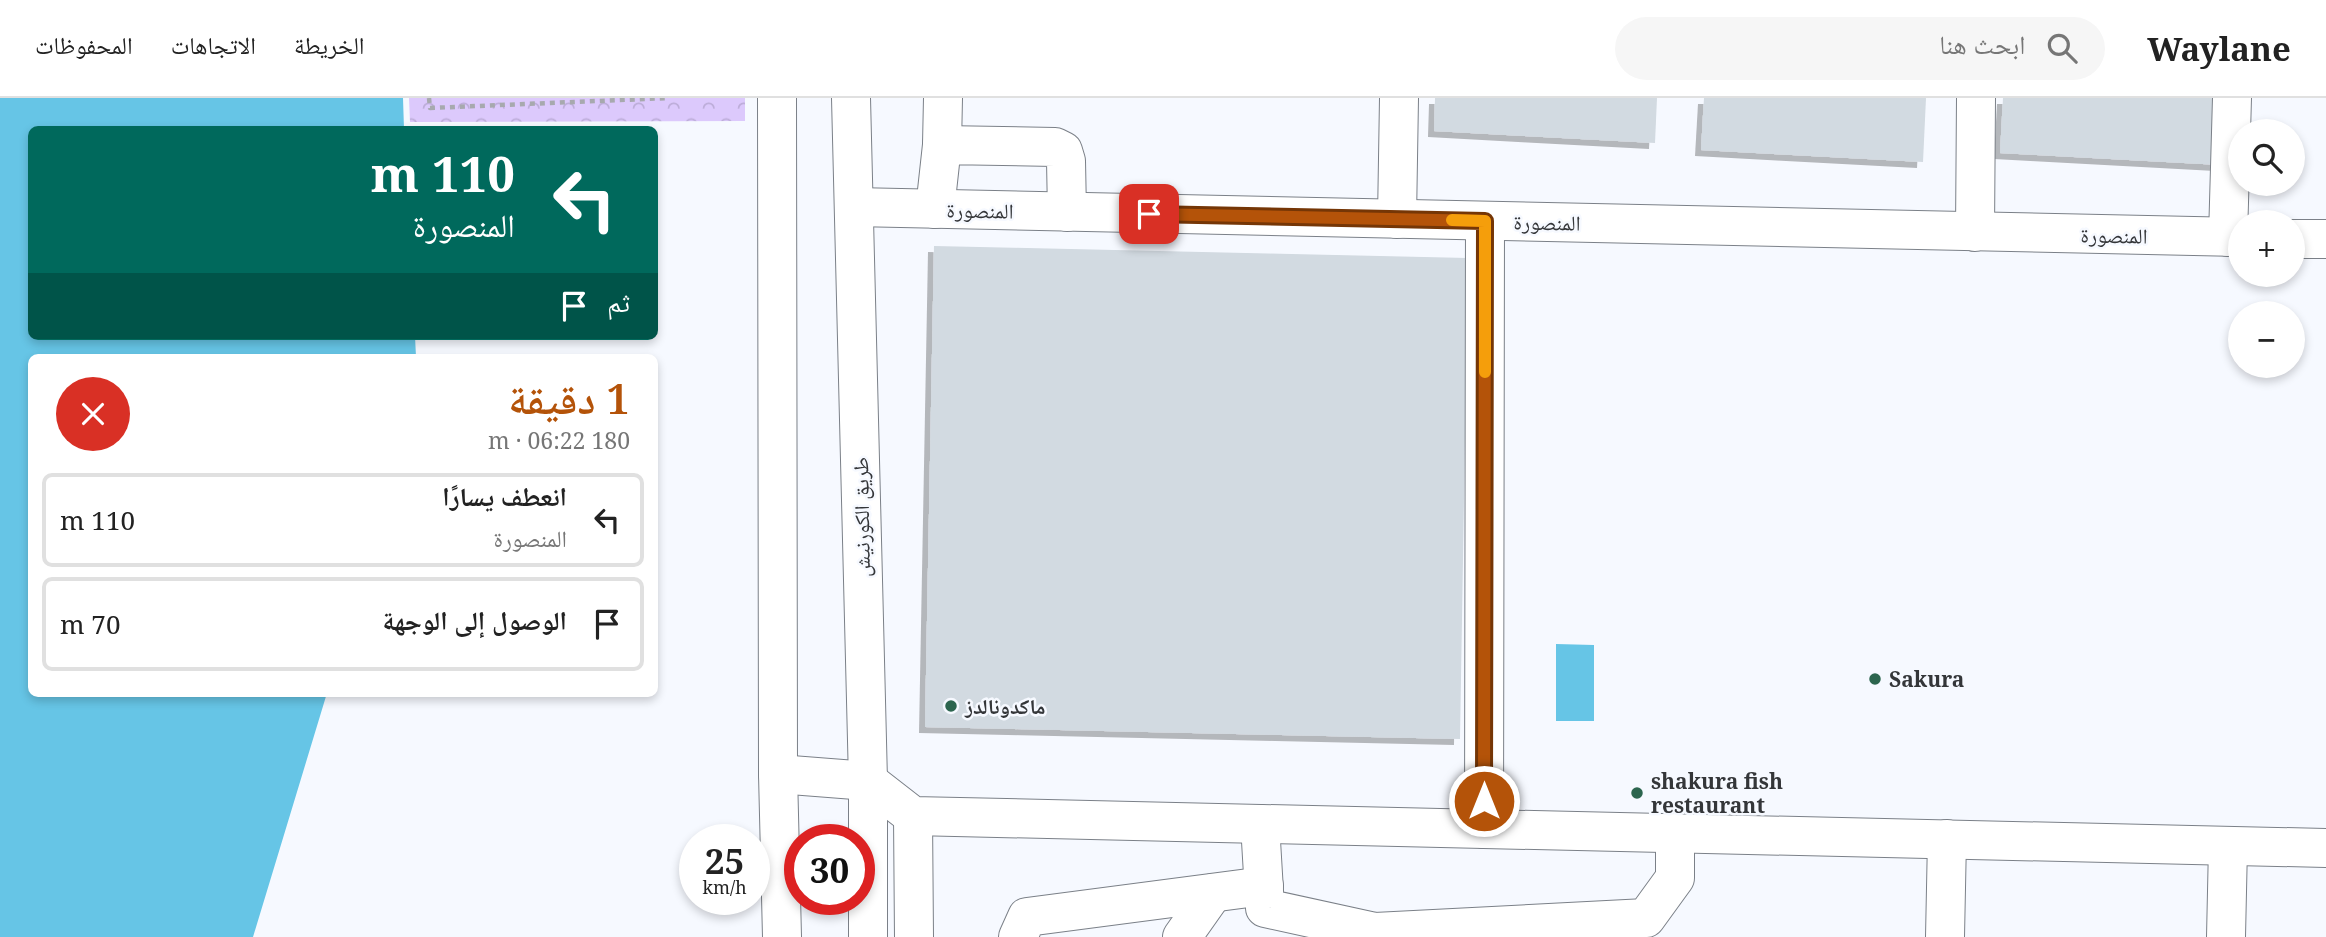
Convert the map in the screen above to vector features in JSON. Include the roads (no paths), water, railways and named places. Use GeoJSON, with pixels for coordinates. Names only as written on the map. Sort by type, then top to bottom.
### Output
{"type":"FeatureCollection","features":[{"type":"Feature","properties":{"kind":"street"},"geometry":{"type":"LineString","coordinates":[[777,98],[778,775],[782,937]]}},
{"type":"Feature","properties":{"kind":"street","name":"طريق الكورنيش"},"geometry":{"type":"LineString","coordinates":[[851,98],[868,781],[868,937]]}},
{"type":"Feature","properties":{"kind":"street"},"geometry":{"type":"LineString","coordinates":[[935,209],[942,145],[943,98]]}},
{"type":"Feature","properties":{"kind":"street"},"geometry":{"type":"LineString","coordinates":[[1397,219],[1399,98]]}},
{"type":"Feature","properties":{"kind":"street"},"geometry":{"type":"LineString","coordinates":[[1975,232],[1976,98]]}},
{"type":"Feature","properties":{"kind":"street"},"geometry":{"type":"LineString","coordinates":[[2232,98],[2234,210]]}},
{"type":"Feature","properties":{"kind":"street"},"geometry":{"type":"LineString","coordinates":[[942,145],[1055,146],[1063,150],[1066,161],[1067,212]]}},
{"type":"Feature","properties":{"kind":"street","name":"المنصورة"},"geometry":{"type":"LineString","coordinates":[[854,207],[2228,237]]}},
{"type":"Feature","properties":{"kind":"street"},"geometry":{"type":"LineString","coordinates":[[1484,829],[1485,221]]}},
{"type":"Feature","properties":{"kind":"street"},"geometry":{"type":"LineString","coordinates":[[2305,239],[2326,239]]}},
{"type":"Feature","properties":{"kind":"street"},"geometry":{"type":"LineString","coordinates":[[778,775],[868,781],[913,816],[2326,848]]}},
{"type":"Feature","properties":{"kind":"street"},"geometry":{"type":"LineString","coordinates":[[913,816],[914,937]]}},
{"type":"Feature","properties":{"kind":"street"},"geometry":{"type":"LineString","coordinates":[[1260,824],[1265,908],[1375,932],[1646,918],[1675,878],[1675,833]]}},
{"type":"Feature","properties":{"kind":"street"},"geometry":{"type":"LineString","coordinates":[[1945,937],[1947,839]]}},
{"type":"Feature","properties":{"kind":"street"},"geometry":{"type":"LineString","coordinates":[[2226,937],[2228,846]]}},
{"type":"Feature","properties":{"kind":"street"},"geometry":{"type":"LineString","coordinates":[[1017,937],[1027,917],[1264,886]]}},
{"type":"Feature","properties":{"kind":"street"},"geometry":{"type":"LineString","coordinates":[[1182,937],[1213,893]]}},
{"type":"Feature","properties":{"kind":"water"},"geometry":{"type":"Polygon","coordinates":[[[0,98],[403,98],[404,126],[28,126],[28,340],[415,340],[416,354],[28,354],[28,697],[326,697],[253,937],[0,937],[0,98]]]}},
{"type":"Feature","properties":{"kind":"water"},"geometry":{"type":"Polygon","coordinates":[[[1556,644],[1594,645],[1594,721],[1556,721],[1556,644]]]}},
{"type":"Feature","properties":{"kind":"place","name":"Sakura"},"geometry":{"type":"Point","coordinates":[1875,679]}},
{"type":"Feature","properties":{"kind":"place","name":"ماكدونالدز"},"geometry":{"type":"Point","coordinates":[951,706]}},
{"type":"Feature","properties":{"kind":"place","name":"shakura fish restaurant"},"geometry":{"type":"Point","coordinates":[1637,793]}}]}
